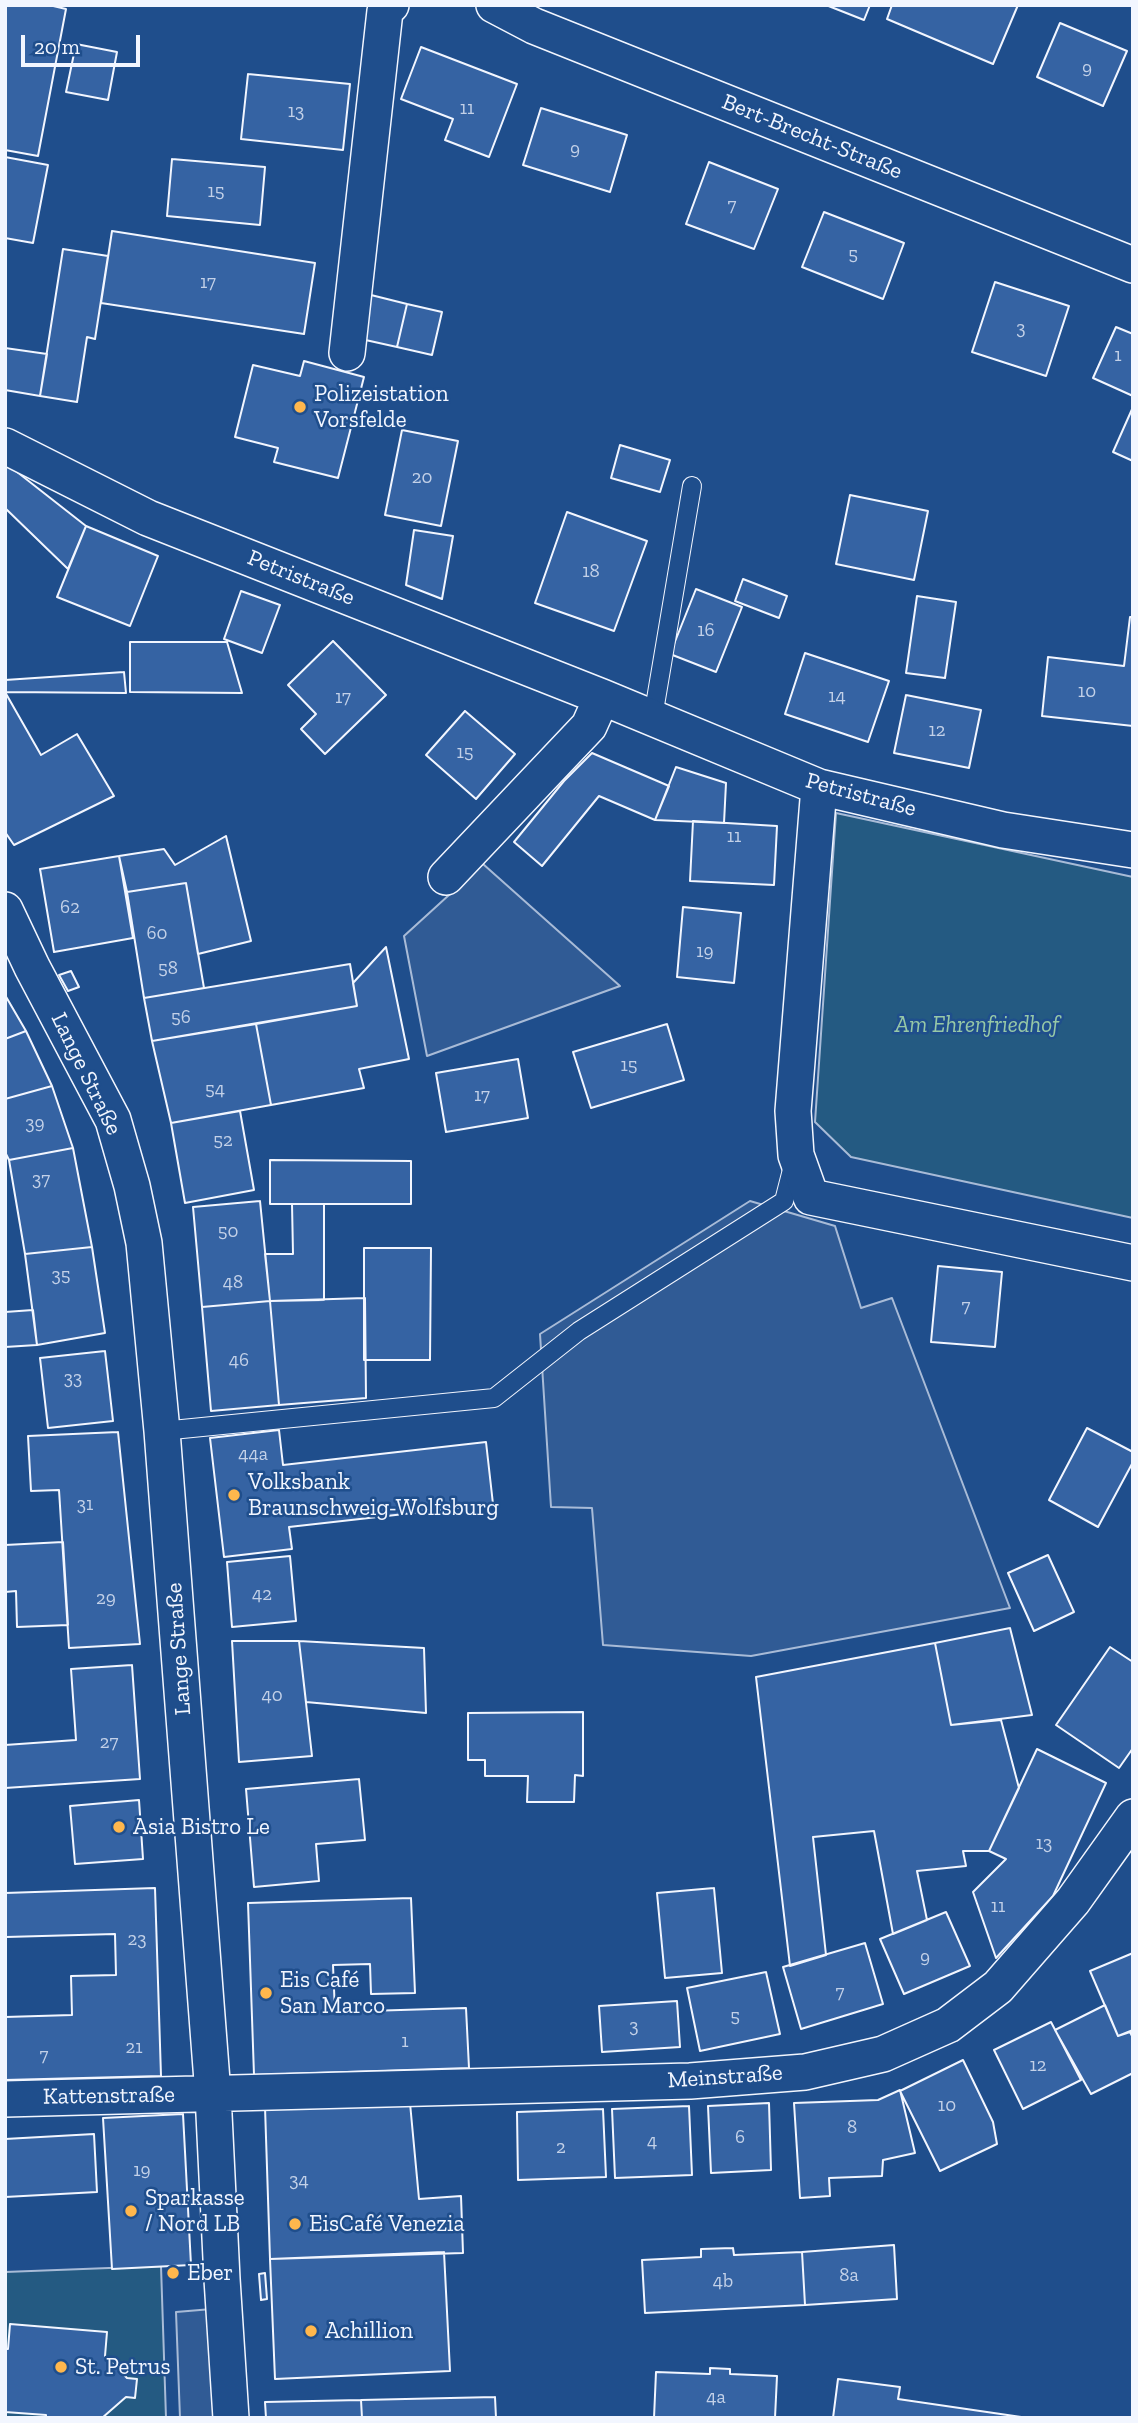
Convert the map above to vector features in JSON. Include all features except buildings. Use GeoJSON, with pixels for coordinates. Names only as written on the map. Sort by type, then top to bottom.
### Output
{"type":"FeatureCollection","features":[{"type":"Feature","properties":{"kind":"street"},"geometry":{"type":"LineString","coordinates":[[347,353],[385,10],[391,5]]}},
{"type":"Feature","properties":{"kind":"street","name":"Bert-Brecht-Straße"},"geometry":{"type":"LineString","coordinates":[[494,5],[534,26],[1133,265]]}},
{"type":"Feature","properties":{"kind":"street","name":"Petristraße"},"geometry":{"type":"LineString","coordinates":[[5,446],[148,518],[602,697],[819,787],[1003,830],[1133,850]]}},
{"type":"Feature","properties":{"kind":"street"},"geometry":{"type":"LineString","coordinates":[[446,877],[589,726],[602,697]]}},
{"type":"Feature","properties":{"kind":"street"},"geometry":{"type":"LineString","coordinates":[[819,787],[793,1111],[796,1155],[811,1197],[1133,1263]]}},
{"type":"Feature","properties":{"kind":"street","name":"Lange Straße"},"geometry":{"type":"LineString","coordinates":[[5,910],[113,1120],[132,1186],[144,1243],[162,1431],[213,2094],[231,2418]]}},
{"type":"Feature","properties":{"kind":"street","name":"Meinstraße"},"geometry":{"type":"LineString","coordinates":[[213,2094],[690,2081],[805,2072],[883,2054],[948,2025],[998,1987],[1073,1901],[1133,1816]]}},
{"type":"Feature","properties":{"kind":"street","name":"Kattenstraße"},"geometry":{"type":"LineString","coordinates":[[5,2099],[213,2094]]}},
{"type":"Feature","properties":{"kind":"lane"},"geometry":{"type":"LineString","coordinates":[[653,718],[692,486]]}},
{"type":"Feature","properties":{"kind":"lane"},"geometry":{"type":"LineString","coordinates":[[162,1431],[494,1398],[579,1331],[784,1201],[796,1155]]}},
{"type":"Feature","properties":{"kind":"green space","name":"Am Ehrenfriedhof"},"geometry":{"type":"Polygon","coordinates":[[[836,813],[1133,877],[1133,1218],[851,1157],[815,1122],[836,813]]]}},
{"type":"Feature","properties":{"kind":"green space"},"geometry":{"type":"Polygon","coordinates":[[[161,2266],[166,2418],[5,2418],[5,2272],[161,2266]]]}},
{"type":"Feature","properties":{"kind":"shaded area"},"geometry":{"type":"Polygon","coordinates":[[[483,864],[620,986],[427,1056],[404,936],[483,864]]]}},
{"type":"Feature","properties":{"kind":"shaded area"},"geometry":{"type":"Polygon","coordinates":[[[750,1201],[835,1226],[861,1308],[892,1298],[1010,1608],[751,1656],[603,1645],[592,1508],[551,1507],[540,1334],[750,1201]]]}},
{"type":"Feature","properties":{"kind":"shaded area"},"geometry":{"type":"Polygon","coordinates":[[[224,2308],[231,2418],[180,2418],[176,2312],[224,2308]]]}},
{"type":"Feature","properties":{"kind":"place","name":"Polizeistation Vorsfelde"},"geometry":{"type":"Point","coordinates":[300,407]}},
{"type":"Feature","properties":{"kind":"place","name":"Volksbank Braunschweig-Wolfsburg"},"geometry":{"type":"Point","coordinates":[234,1495]}},
{"type":"Feature","properties":{"kind":"place","name":"Asia Bistro Le"},"geometry":{"type":"Point","coordinates":[119,1827]}},
{"type":"Feature","properties":{"kind":"place","name":"Eis Café San Marco"},"geometry":{"type":"Point","coordinates":[266,1993]}},
{"type":"Feature","properties":{"kind":"place","name":"Sparkasse / Nord LB"},"geometry":{"type":"Point","coordinates":[131,2211]}},
{"type":"Feature","properties":{"kind":"place","name":"EisCafé Venezia"},"geometry":{"type":"Point","coordinates":[295,2224]}},
{"type":"Feature","properties":{"kind":"place","name":"Eber"},"geometry":{"type":"Point","coordinates":[173,2273]}},
{"type":"Feature","properties":{"kind":"place","name":"Achillion"},"geometry":{"type":"Point","coordinates":[311,2331]}},
{"type":"Feature","properties":{"kind":"place","name":"St. Petrus"},"geometry":{"type":"Point","coordinates":[61,2367]}}]}
